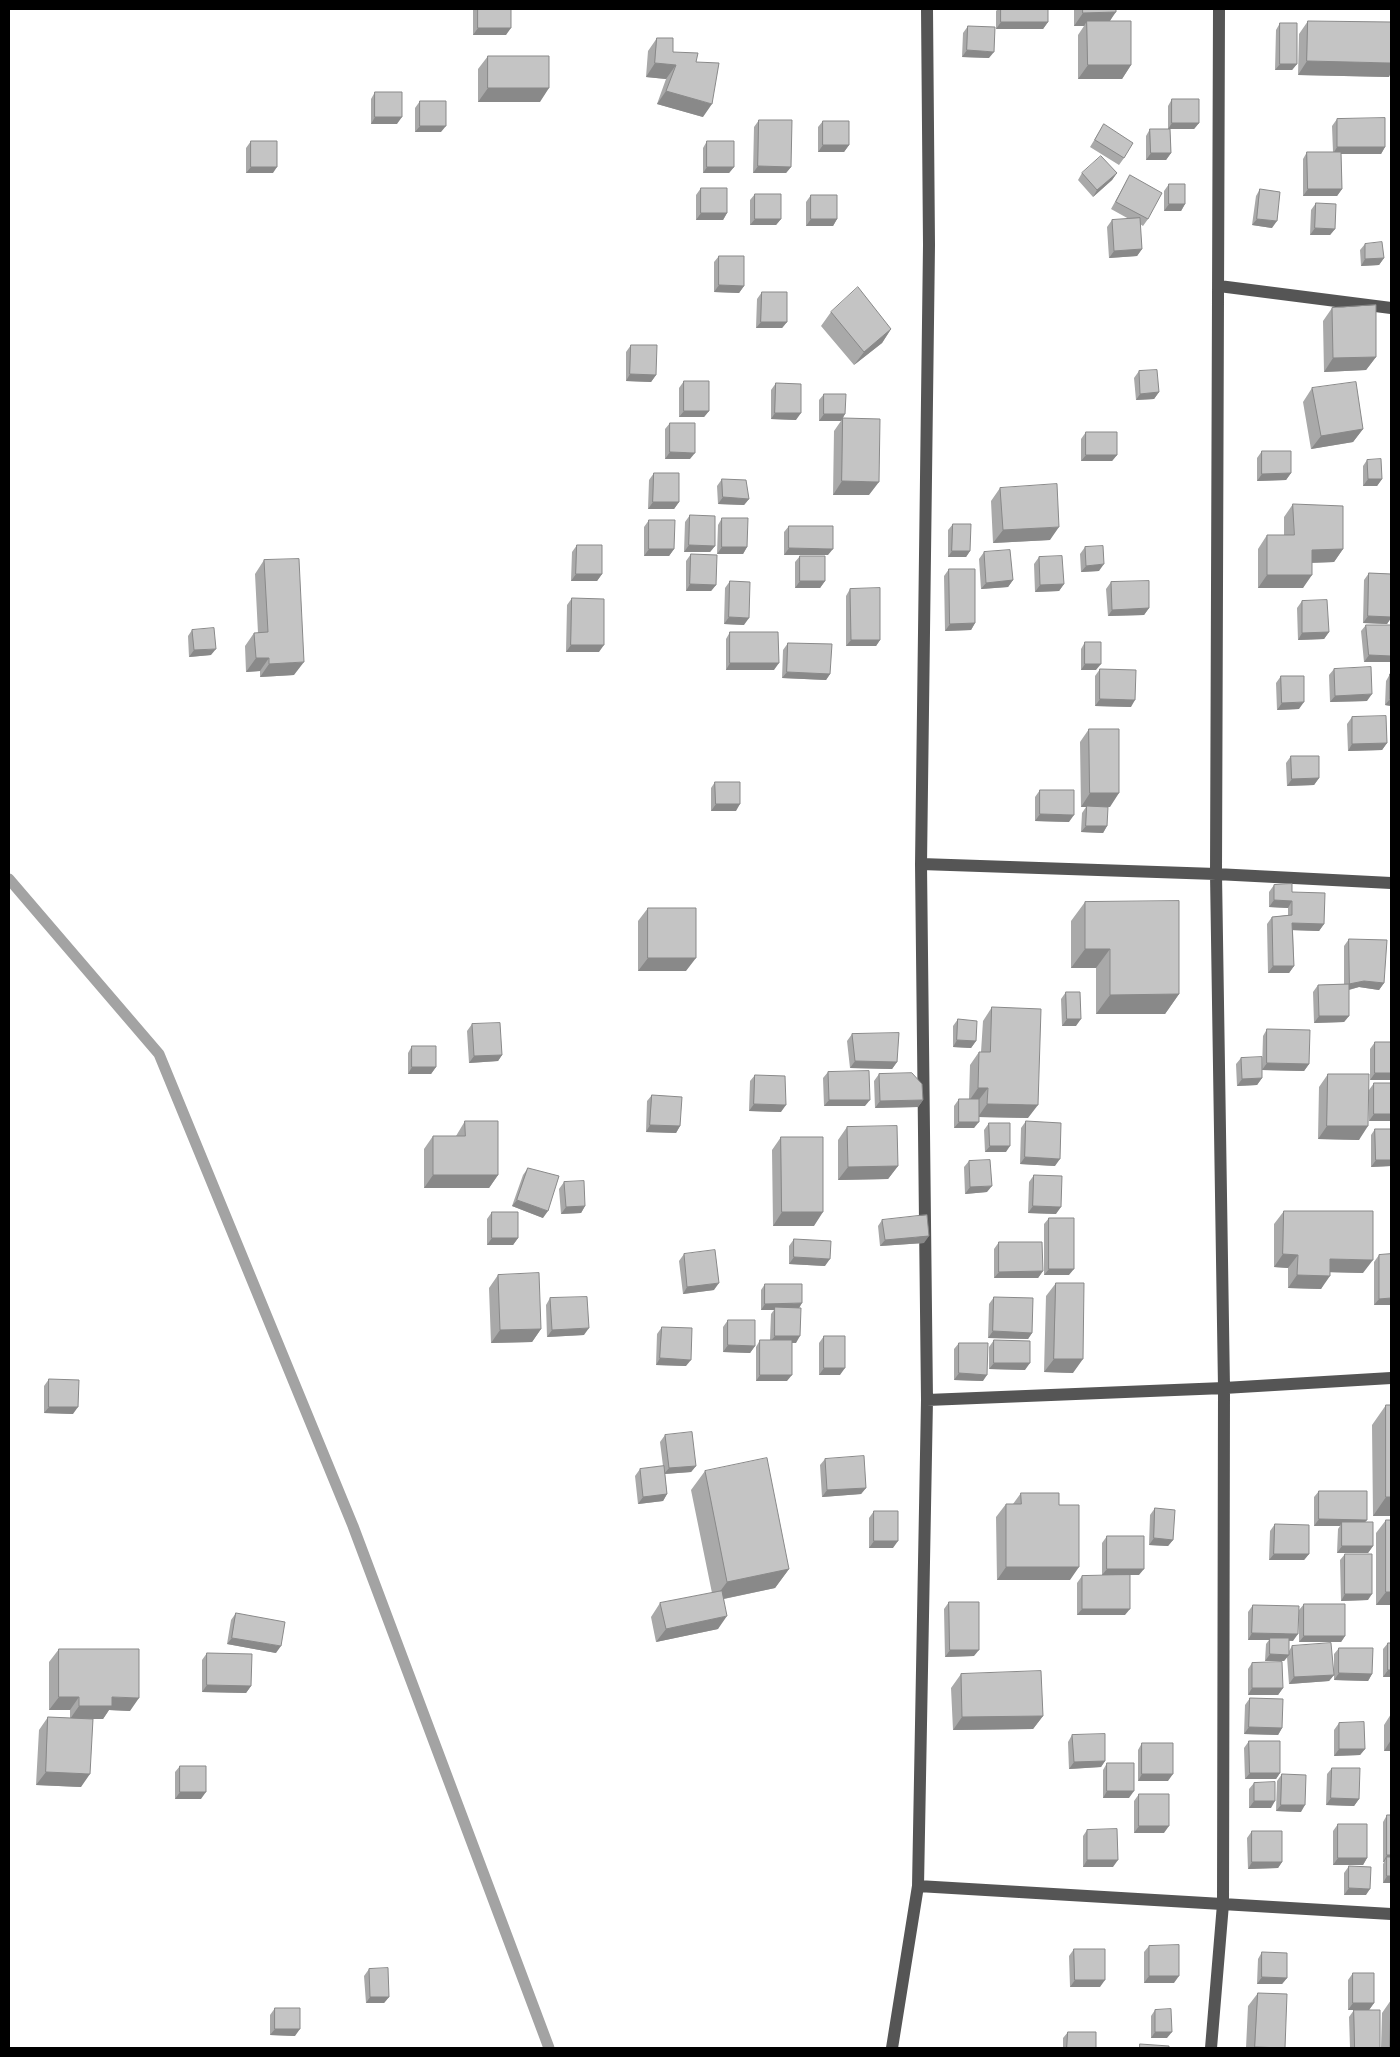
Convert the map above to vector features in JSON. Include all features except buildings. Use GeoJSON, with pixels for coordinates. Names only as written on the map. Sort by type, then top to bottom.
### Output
{"type":"FeatureCollection","features":[{"type":"Feature","properties":{"kind":"street"},"geometry":{"type":"LineString","coordinates":[[892,2048],[918,1886],[927,1400],[921,864],[929,245],[927,9]]}},
{"type":"Feature","properties":{"kind":"street"},"geometry":{"type":"LineString","coordinates":[[1211,2048],[1223,1904],[1224,1388],[1216,874],[1220,286],[1219,9]]}},
{"type":"Feature","properties":{"kind":"street"},"geometry":{"type":"LineString","coordinates":[[1220,286],[1391,308]]}},
{"type":"Feature","properties":{"kind":"street"},"geometry":{"type":"LineString","coordinates":[[921,864],[1216,874],[1391,883]]}},
{"type":"Feature","properties":{"kind":"street"},"geometry":{"type":"LineString","coordinates":[[927,1400],[1224,1388],[1391,1378]]}},
{"type":"Feature","properties":{"kind":"street"},"geometry":{"type":"LineString","coordinates":[[918,1886],[1391,1914]]}},
{"type":"Feature","properties":{"kind":"waterway"},"geometry":{"type":"LineString","coordinates":[[9,879],[159,1054],[353,1526],[549,2048]]}}]}
